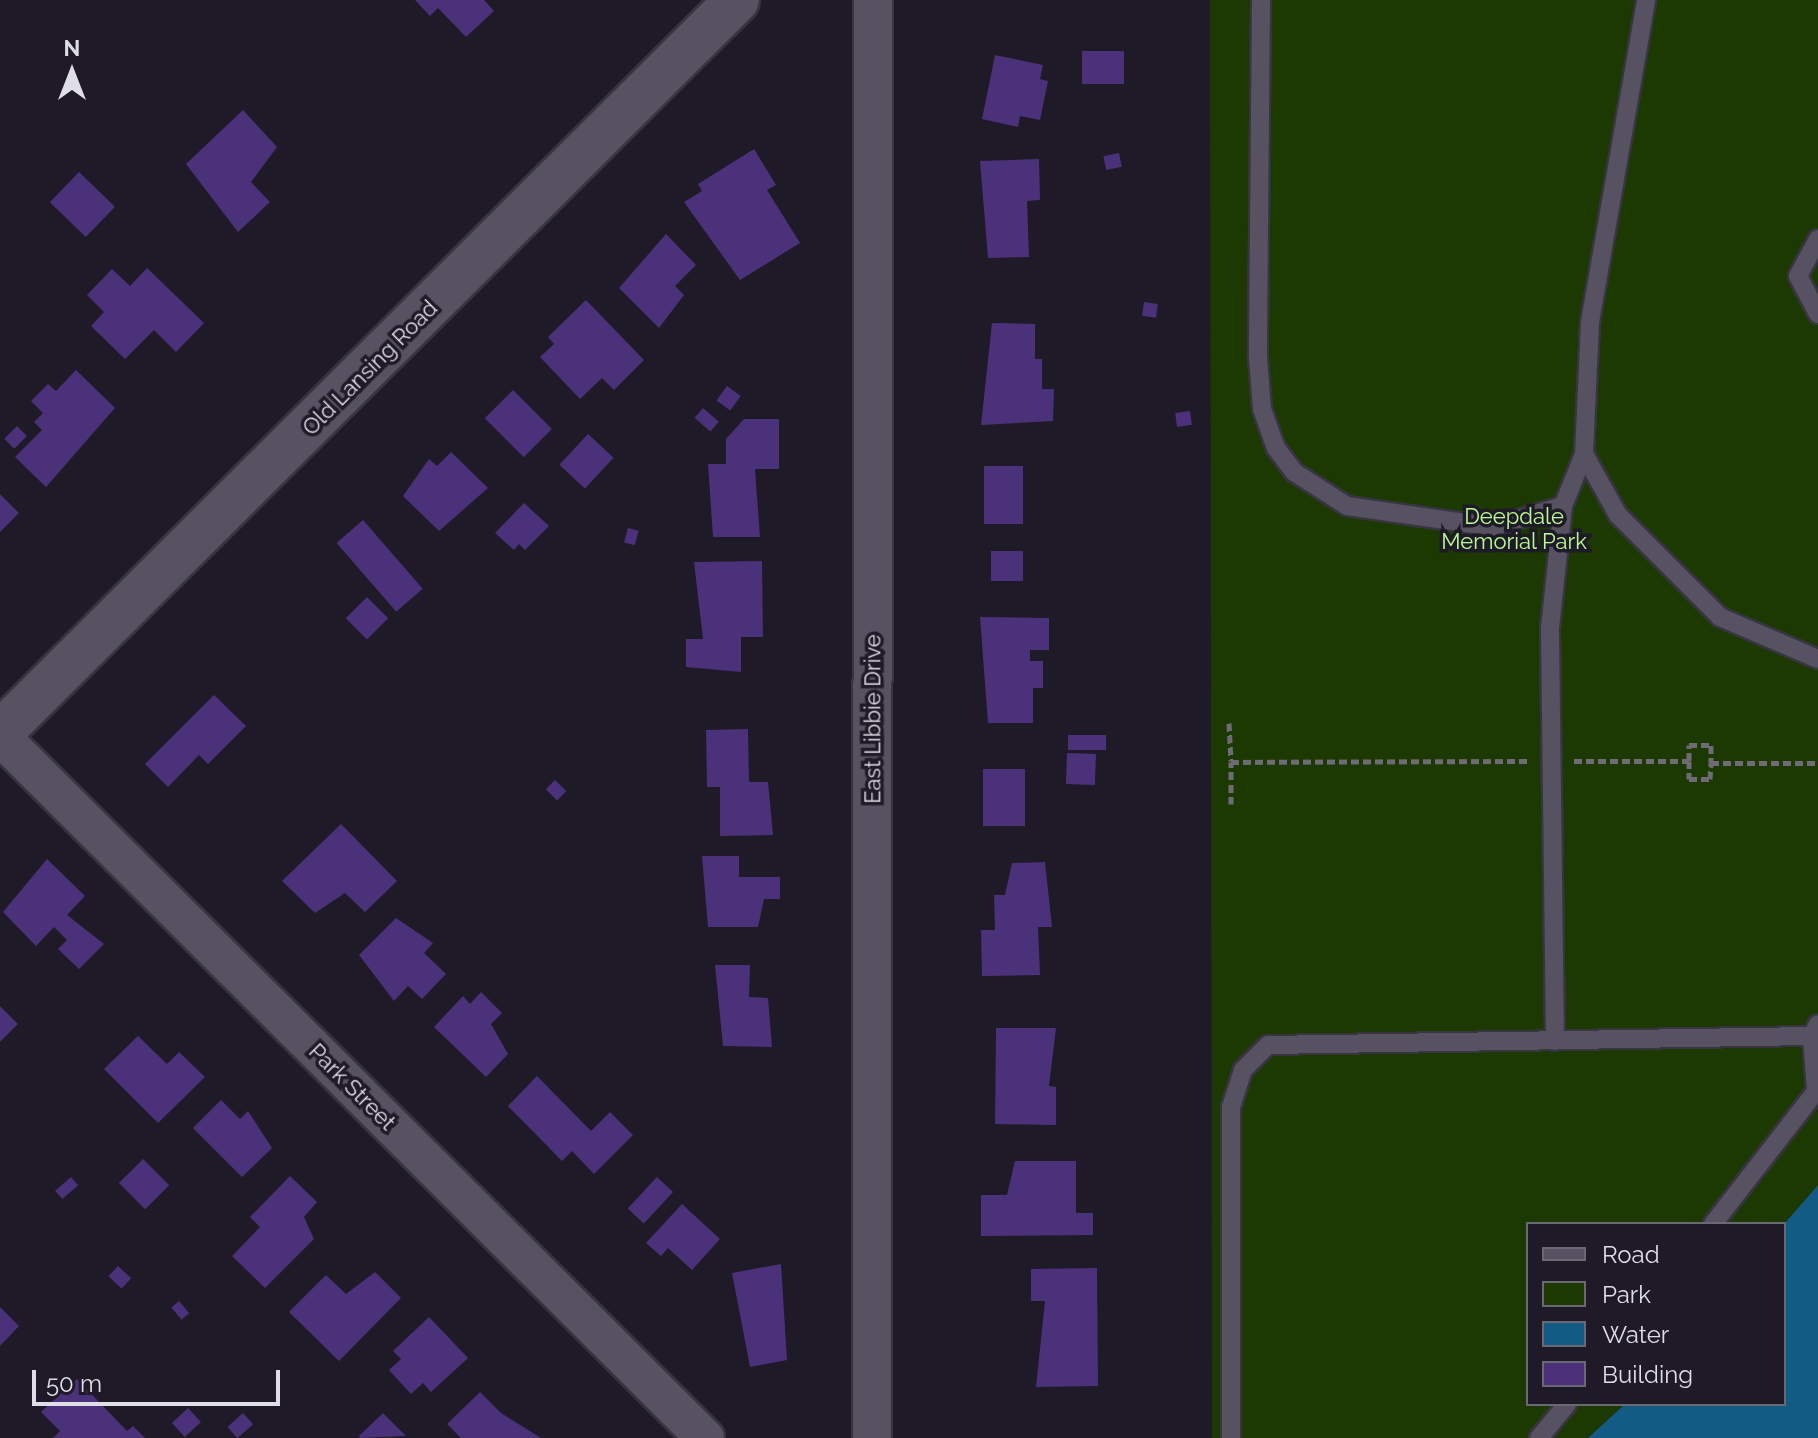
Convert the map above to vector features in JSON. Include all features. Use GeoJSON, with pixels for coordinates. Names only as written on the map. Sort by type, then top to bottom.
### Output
{"type":"FeatureCollection","features":[{"type":"Feature","properties":{"kind":"street","name":"Old Lansing Road"},"geometry":{"type":"LineString","coordinates":[[0,735],[737,0]]}},
{"type":"Feature","properties":{"kind":"street","name":"East Libbie Drive"},"geometry":{"type":"LineString","coordinates":[[872,1438],[873,0]]}},
{"type":"Feature","properties":{"kind":"street","name":"Park Street"},"geometry":{"type":"LineString","coordinates":[[0,735],[705,1438]]}},
{"type":"Feature","properties":{"kind":"lane"},"geometry":{"type":"LineString","coordinates":[[1261,0],[1258,358],[1262,409],[1276,448],[1294,472],[1347,506],[1492,527],[1563,506]]}},
{"type":"Feature","properties":{"kind":"lane"},"geometry":{"type":"LineString","coordinates":[[1555,1041],[1550,628],[1563,506],[1584,454],[1590,322],[1646,0]]}},
{"type":"Feature","properties":{"kind":"lane"},"geometry":{"type":"LineString","coordinates":[[1818,239],[1798,276],[1818,314]]}},
{"type":"Feature","properties":{"kind":"lane"},"geometry":{"type":"LineString","coordinates":[[1584,454],[1618,515],[1709,607],[1777,646],[1818,659]]}},
{"type":"Feature","properties":{"kind":"lane"},"geometry":{"type":"LineString","coordinates":[[1231,1438],[1231,1107],[1243,1070],[1268,1045],[1300,1040],[1555,1041],[1815,1030],[1816,1091],[1715,1222]]}},
{"type":"Feature","properties":{"kind":"lane"},"geometry":{"type":"LineString","coordinates":[[1539,1438],[1565,1406]]}},
{"type":"Feature","properties":{"kind":"path"},"geometry":{"type":"LineString","coordinates":[[1229,723],[1231,804]]}},
{"type":"Feature","properties":{"kind":"path"},"geometry":{"type":"LineString","coordinates":[[1689,745],[1711,745],[1711,763],[1710,779],[1689,779],[1689,745]]}},
{"type":"Feature","properties":{"kind":"path"},"geometry":{"type":"LineString","coordinates":[[1231,762],[1689,761]]}},
{"type":"Feature","properties":{"kind":"path"},"geometry":{"type":"LineString","coordinates":[[1711,763],[1818,763]]}},
{"type":"Feature","properties":{"kind":"green space","name":"Deepdale Memorial Park"},"geometry":{"type":"Polygon","coordinates":[[[1210,0],[1818,0],[1818,1185],[1786,1222],[1526,1222],[1526,1406],[1623,1406],[1588,1438],[1212,1438],[1210,0]]]}},
{"type":"Feature","properties":{"kind":"water"},"geometry":{"type":"Polygon","coordinates":[[[1818,1185],[1818,1438],[1588,1438],[1623,1406],[1786,1406],[1786,1222],[1818,1185]]]}},
{"type":"Feature","properties":{"kind":"building"},"geometry":{"type":"Polygon","coordinates":[[[415,0],[484,0],[494,11],[466,37],[438,8],[430,16],[415,0]]]}},
{"type":"Feature","properties":{"kind":"building"},"geometry":{"type":"Polygon","coordinates":[[[1082,51],[1124,51],[1124,84],[1082,84],[1082,51]]]}},
{"type":"Feature","properties":{"kind":"building"},"geometry":{"type":"Polygon","coordinates":[[[995,55],[1043,65],[1040,79],[1048,81],[1040,120],[1020,116],[1018,127],[982,119],[995,55]]]}},
{"type":"Feature","properties":{"kind":"building"},"geometry":{"type":"Polygon","coordinates":[[[243,110],[277,147],[251,182],[270,202],[238,232],[186,164],[243,110]]]}},
{"type":"Feature","properties":{"kind":"building"},"geometry":{"type":"Polygon","coordinates":[[[754,149],[776,185],[767,190],[800,243],[740,280],[684,202],[702,191],[698,184],[754,149]]]}},
{"type":"Feature","properties":{"kind":"building"},"geometry":{"type":"Polygon","coordinates":[[[1119,153],[1122,167],[1106,170],[1103,156],[1119,153]]]}},
{"type":"Feature","properties":{"kind":"building"},"geometry":{"type":"Polygon","coordinates":[[[1039,159],[1040,200],[1027,201],[1029,257],[988,258],[980,161],[1039,159]]]}},
{"type":"Feature","properties":{"kind":"building"},"geometry":{"type":"Polygon","coordinates":[[[79,172],[115,207],[86,237],[50,202],[79,172]]]}},
{"type":"Feature","properties":{"kind":"building"},"geometry":{"type":"Polygon","coordinates":[[[666,234],[696,265],[675,286],[684,295],[659,328],[619,288],[666,234]]]}},
{"type":"Feature","properties":{"kind":"building"},"geometry":{"type":"Polygon","coordinates":[[[147,268],[204,323],[176,352],[154,330],[125,359],[91,326],[104,312],[87,295],[112,269],[130,286],[147,268]]]}},
{"type":"Feature","properties":{"kind":"building"},"geometry":{"type":"Polygon","coordinates":[[[586,300],[644,360],[614,390],[602,378],[580,399],[540,357],[554,344],[548,337],[586,300]]]}},
{"type":"Feature","properties":{"kind":"building"},"geometry":{"type":"Polygon","coordinates":[[[1144,302],[1158,304],[1156,318],[1142,316],[1144,302]]]}},
{"type":"Feature","properties":{"kind":"building"},"geometry":{"type":"Polygon","coordinates":[[[992,323],[1035,324],[1035,359],[1042,359],[1042,389],[1054,389],[1053,421],[981,425],[992,323]]]}},
{"type":"Feature","properties":{"kind":"building"},"geometry":{"type":"Polygon","coordinates":[[[76,370],[115,408],[46,487],[15,457],[42,430],[34,422],[43,413],[31,401],[48,384],[56,391],[76,370]]]}},
{"type":"Feature","properties":{"kind":"building"},"geometry":{"type":"Polygon","coordinates":[[[727,386],[741,396],[730,411],[716,401],[727,386]]]}},
{"type":"Feature","properties":{"kind":"building"},"geometry":{"type":"Polygon","coordinates":[[[513,390],[552,429],[524,457],[485,418],[513,390]]]}},
{"type":"Feature","properties":{"kind":"building"},"geometry":{"type":"Polygon","coordinates":[[[703,408],[719,422],[710,432],[694,418],[703,408]]]}},
{"type":"Feature","properties":{"kind":"building"},"geometry":{"type":"Polygon","coordinates":[[[1190,411],[1192,425],[1177,427],[1175,413],[1190,411]]]}},
{"type":"Feature","properties":{"kind":"building"},"geometry":{"type":"Polygon","coordinates":[[[744,419],[779,419],[779,469],[755,469],[760,537],[713,537],[708,464],[726,464],[726,439],[744,419]]]}},
{"type":"Feature","properties":{"kind":"building"},"geometry":{"type":"Polygon","coordinates":[[[17,426],[27,436],[14,449],[4,439],[17,426]]]}},
{"type":"Feature","properties":{"kind":"building"},"geometry":{"type":"Polygon","coordinates":[[[588,434],[614,458],[585,489],[559,465],[588,434]]]}},
{"type":"Feature","properties":{"kind":"building"},"geometry":{"type":"Polygon","coordinates":[[[451,452],[488,488],[439,531],[403,496],[429,459],[437,466],[451,452]]]}},
{"type":"Feature","properties":{"kind":"building"},"geometry":{"type":"Polygon","coordinates":[[[984,466],[1023,466],[1023,524],[984,524],[984,466]]]}},
{"type":"Feature","properties":{"kind":"building"},"geometry":{"type":"Polygon","coordinates":[[[0,494],[19,513],[0,532],[0,494]]]}},
{"type":"Feature","properties":{"kind":"building"},"geometry":{"type":"Polygon","coordinates":[[[524,503],[549,526],[525,550],[519,544],[514,550],[495,533],[524,503]]]}},
{"type":"Feature","properties":{"kind":"building"},"geometry":{"type":"Polygon","coordinates":[[[363,520],[423,589],[396,612],[337,543],[363,520]]]}},
{"type":"Feature","properties":{"kind":"building"},"geometry":{"type":"Polygon","coordinates":[[[628,528],[639,531],[635,545],[624,542],[628,528]]]}},
{"type":"Feature","properties":{"kind":"building"},"geometry":{"type":"Polygon","coordinates":[[[991,551],[1023,551],[1023,581],[991,581],[991,551]]]}},
{"type":"Feature","properties":{"kind":"building"},"geometry":{"type":"Polygon","coordinates":[[[762,561],[763,637],[741,637],[741,672],[686,667],[686,639],[703,639],[694,562],[762,561]]]}},
{"type":"Feature","properties":{"kind":"building"},"geometry":{"type":"Polygon","coordinates":[[[367,597],[388,618],[367,639],[346,618],[367,597]]]}},
{"type":"Feature","properties":{"kind":"building"},"geometry":{"type":"Polygon","coordinates":[[[980,617],[1049,618],[1049,650],[1030,650],[1030,661],[1043,661],[1043,688],[1033,688],[1033,723],[988,723],[980,617]]]}},
{"type":"Feature","properties":{"kind":"building"},"geometry":{"type":"Polygon","coordinates":[[[214,695],[246,726],[208,764],[199,755],[168,787],[145,764],[214,695]]]}},
{"type":"Feature","properties":{"kind":"building"},"geometry":{"type":"Polygon","coordinates":[[[748,729],[749,782],[768,782],[773,835],[720,836],[720,787],[707,787],[706,730],[748,729]]]}},
{"type":"Feature","properties":{"kind":"building"},"geometry":{"type":"Polygon","coordinates":[[[1068,735],[1106,735],[1106,750],[1068,750],[1068,735]]]}},
{"type":"Feature","properties":{"kind":"building"},"geometry":{"type":"Polygon","coordinates":[[[1067,753],[1096,754],[1095,785],[1066,784],[1067,753]]]}},
{"type":"Feature","properties":{"kind":"building"},"geometry":{"type":"Polygon","coordinates":[[[983,769],[1025,769],[1025,826],[983,826],[983,769]]]}},
{"type":"Feature","properties":{"kind":"building"},"geometry":{"type":"Polygon","coordinates":[[[555,780],[566,791],[557,801],[546,789],[555,780]]]}},
{"type":"Feature","properties":{"kind":"building"},"geometry":{"type":"Polygon","coordinates":[[[341,824],[397,881],[365,912],[345,893],[315,913],[282,881],[341,824]]]}},
{"type":"Feature","properties":{"kind":"building"},"geometry":{"type":"Polygon","coordinates":[[[702,856],[739,856],[739,877],[780,877],[780,899],[764,899],[758,927],[708,927],[702,856]]]}},
{"type":"Feature","properties":{"kind":"building"},"geometry":{"type":"Polygon","coordinates":[[[47,859],[85,896],[67,915],[104,944],[79,969],[58,949],[67,940],[54,927],[36,946],[3,912],[47,859]]]}},
{"type":"Feature","properties":{"kind":"building"},"geometry":{"type":"Polygon","coordinates":[[[1045,862],[1052,927],[1038,927],[1040,975],[982,976],[981,930],[995,930],[994,895],[1005,895],[1012,863],[1045,862]]]}},
{"type":"Feature","properties":{"kind":"building"},"geometry":{"type":"Polygon","coordinates":[[[396,918],[433,943],[424,953],[446,974],[422,999],[408,986],[394,1001],[359,955],[396,918]]]}},
{"type":"Feature","properties":{"kind":"building"},"geometry":{"type":"Polygon","coordinates":[[[715,965],[750,965],[749,997],[768,998],[772,1047],[723,1046],[715,965]]]}},
{"type":"Feature","properties":{"kind":"building"},"geometry":{"type":"Polygon","coordinates":[[[481,992],[502,1013],[491,1024],[508,1054],[486,1077],[434,1027],[463,996],[470,1004],[481,992]]]}},
{"type":"Feature","properties":{"kind":"building"},"geometry":{"type":"Polygon","coordinates":[[[0,1006],[18,1024],[0,1042],[0,1006]]]}},
{"type":"Feature","properties":{"kind":"building"},"geometry":{"type":"Polygon","coordinates":[[[996,1028],[1056,1028],[1049,1086],[1056,1087],[1056,1125],[995,1124],[996,1028]]]}},
{"type":"Feature","properties":{"kind":"building"},"geometry":{"type":"Polygon","coordinates":[[[138,1036],[167,1064],[179,1052],[205,1077],[158,1123],[104,1069],[138,1036]]]}},
{"type":"Feature","properties":{"kind":"building"},"geometry":{"type":"Polygon","coordinates":[[[537,1076],[591,1131],[610,1112],[633,1135],[594,1174],[572,1151],[562,1161],[508,1106],[537,1076]]]}},
{"type":"Feature","properties":{"kind":"building"},"geometry":{"type":"Polygon","coordinates":[[[221,1100],[240,1119],[248,1111],[272,1148],[242,1177],[193,1128],[221,1100]]]}},
{"type":"Feature","properties":{"kind":"building"},"geometry":{"type":"Polygon","coordinates":[[[143,1159],[169,1185],[145,1209],[119,1183],[143,1159]]]}},
{"type":"Feature","properties":{"kind":"building"},"geometry":{"type":"Polygon","coordinates":[[[1015,1161],[1076,1161],[1076,1213],[1093,1213],[1093,1235],[981,1236],[981,1195],[1007,1195],[1015,1161]]]}},
{"type":"Feature","properties":{"kind":"building"},"geometry":{"type":"Polygon","coordinates":[[[290,1176],[317,1202],[304,1217],[314,1239],[265,1288],[232,1256],[260,1227],[250,1217],[290,1176]]]}},
{"type":"Feature","properties":{"kind":"building"},"geometry":{"type":"Polygon","coordinates":[[[71,1177],[78,1185],[62,1199],[55,1191],[71,1177]]]}},
{"type":"Feature","properties":{"kind":"building"},"geometry":{"type":"Polygon","coordinates":[[[657,1177],[673,1192],[644,1223],[628,1208],[657,1177]]]}},
{"type":"Feature","properties":{"kind":"building"},"geometry":{"type":"Polygon","coordinates":[[[682,1204],[720,1239],[692,1270],[668,1248],[661,1256],[646,1243],[682,1204]]]}},
{"type":"Feature","properties":{"kind":"building"},"geometry":{"type":"Polygon","coordinates":[[[781,1264],[787,1360],[750,1367],[732,1273],[781,1264]]]}},
{"type":"Feature","properties":{"kind":"building"},"geometry":{"type":"Polygon","coordinates":[[[118,1266],[131,1278],[122,1289],[108,1276],[118,1266]]]}},
{"type":"Feature","properties":{"kind":"building"},"geometry":{"type":"Polygon","coordinates":[[[1097,1268],[1098,1386],[1036,1387],[1045,1301],[1031,1301],[1031,1269],[1097,1268]]]}},
{"type":"Feature","properties":{"kind":"building"},"geometry":{"type":"Polygon","coordinates":[[[375,1272],[401,1298],[339,1361],[289,1312],[326,1275],[346,1294],[375,1272]]]}},
{"type":"Feature","properties":{"kind":"building"},"geometry":{"type":"Polygon","coordinates":[[[179,1301],[189,1313],[182,1320],[171,1307],[179,1301]]]}},
{"type":"Feature","properties":{"kind":"building"},"geometry":{"type":"Polygon","coordinates":[[[0,1307],[19,1326],[0,1346],[0,1307]]]}},
{"type":"Feature","properties":{"kind":"building"},"geometry":{"type":"Polygon","coordinates":[[[429,1317],[468,1358],[431,1392],[423,1383],[411,1394],[389,1370],[401,1359],[393,1351],[429,1317]]]}},
{"type":"Feature","properties":{"kind":"building"},"geometry":{"type":"Polygon","coordinates":[[[77,1379],[127,1431],[133,1426],[145,1438],[53,1438],[60,1431],[41,1412],[77,1379]]]}},
{"type":"Feature","properties":{"kind":"building"},"geometry":{"type":"Polygon","coordinates":[[[480,1392],[501,1413],[541,1438],[461,1438],[447,1424],[480,1392]]]}},
{"type":"Feature","properties":{"kind":"building"},"geometry":{"type":"Polygon","coordinates":[[[188,1408],[201,1422],[185,1437],[172,1423],[188,1408]]]}},
{"type":"Feature","properties":{"kind":"building"},"geometry":{"type":"Polygon","coordinates":[[[243,1413],[253,1424],[238,1438],[227,1427],[243,1413]]]}},
{"type":"Feature","properties":{"kind":"building"},"geometry":{"type":"Polygon","coordinates":[[[383,1413],[406,1436],[360,1438],[359,1436],[383,1413]]]}}]}
